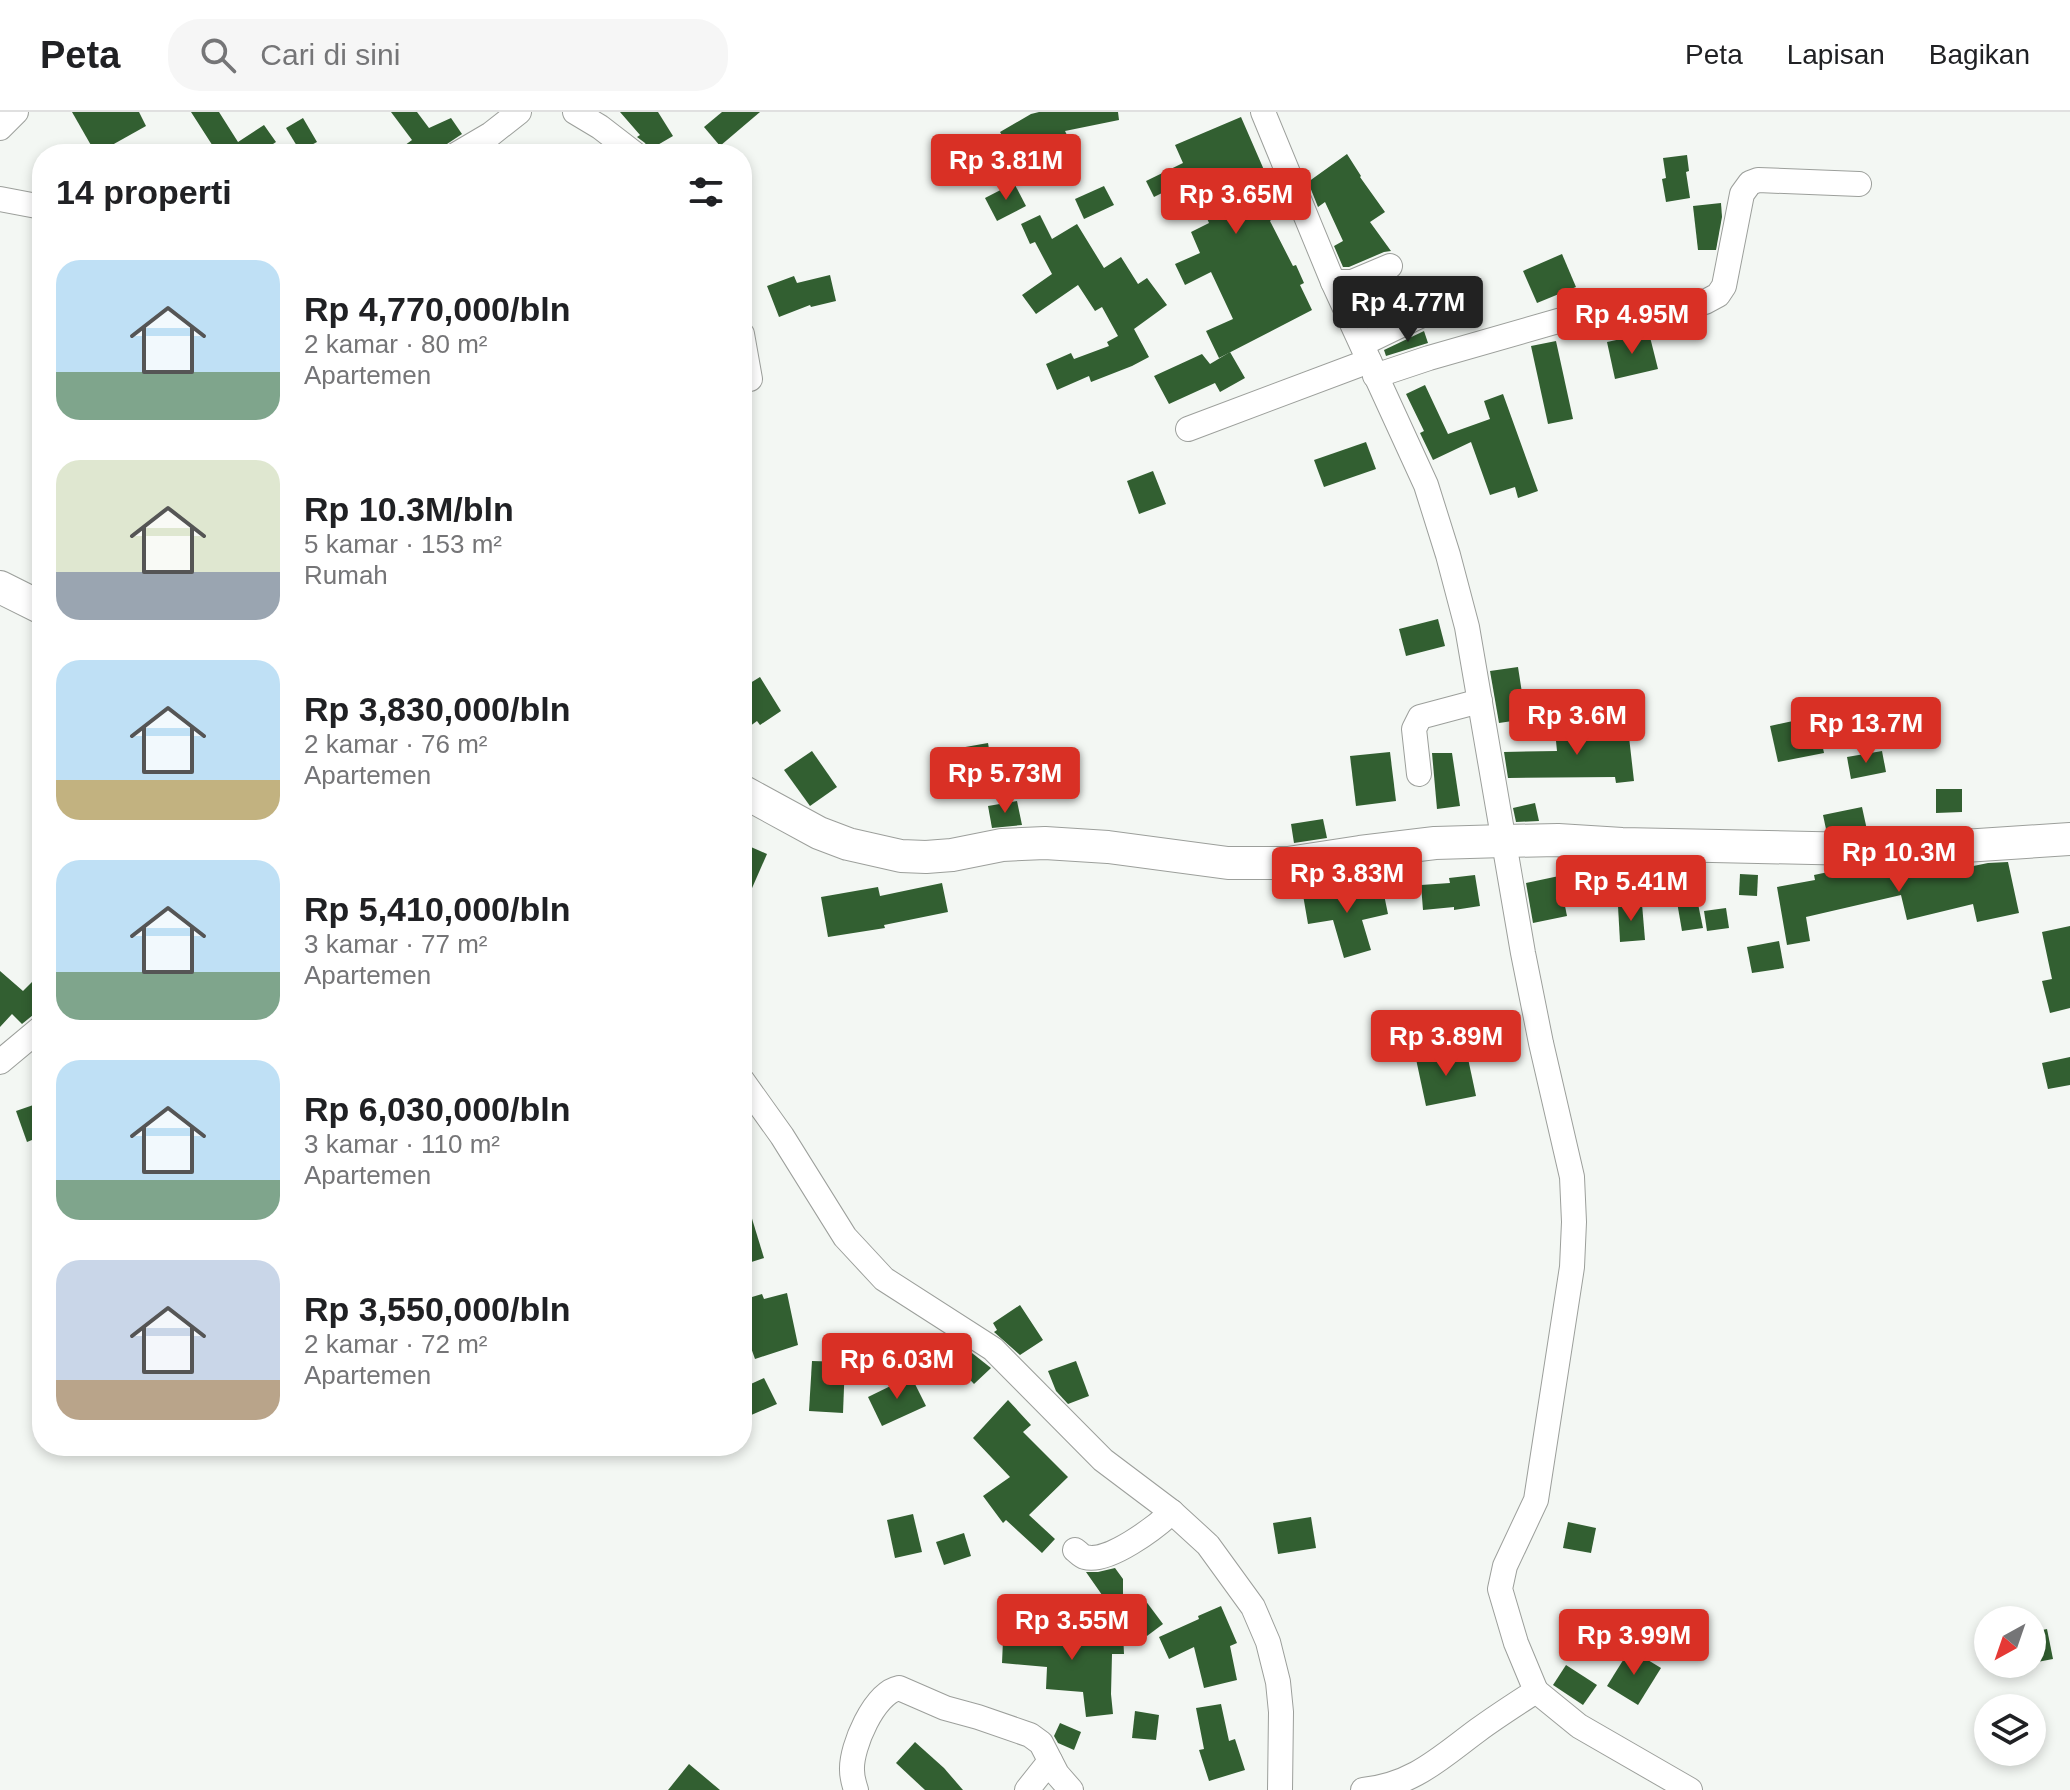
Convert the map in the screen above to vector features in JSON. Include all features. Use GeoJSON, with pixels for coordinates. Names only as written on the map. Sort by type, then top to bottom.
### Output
{"type":"FeatureCollection","features":[{"type":"Feature","properties":{"kind":"street"},"geometry":{"type":"LineString","coordinates":[[0,128],[16,112]]}},
{"type":"Feature","properties":{"kind":"street"},"geometry":{"type":"LineString","coordinates":[[474,144],[519,112]]}},
{"type":"Feature","properties":{"kind":"street"},"geometry":{"type":"LineString","coordinates":[[575,112],[622,144]]}},
{"type":"Feature","properties":{"kind":"street"},"geometry":{"type":"LineString","coordinates":[[1263,112],[1333,282],[1426,485],[1448,555],[1467,627],[1541,1043],[1572,1177],[1572,1267],[1536,1500],[1505,1566],[1500,1589],[1516,1643],[1536,1691],[1589,1732],[1690,1790]]}},
{"type":"Feature","properties":{"kind":"street"},"geometry":{"type":"LineString","coordinates":[[1368,360],[1429,358],[1565,319],[1705,302],[1718,295],[1726,280],[1742,194],[1750,183],[1758,180],[1859,184]]}},
{"type":"Feature","properties":{"kind":"street"},"geometry":{"type":"LineString","coordinates":[[0,199],[32,205]]}},
{"type":"Feature","properties":{"kind":"street"},"geometry":{"type":"LineString","coordinates":[[1333,282],[1362,280],[1390,266]]}},
{"type":"Feature","properties":{"kind":"street"},"geometry":{"type":"LineString","coordinates":[[1188,429],[1368,360],[1422,315]]}},
{"type":"Feature","properties":{"kind":"street"},"geometry":{"type":"LineString","coordinates":[[0,587],[32,603]]}},
{"type":"Feature","properties":{"kind":"street"},"geometry":{"type":"LineString","coordinates":[[1419,774],[1414,729],[1420,717],[1480,701]]}},
{"type":"Feature","properties":{"kind":"street"},"geometry":{"type":"LineString","coordinates":[[752,796],[819,833],[848,844],[901,856],[926,857],[1002,845],[1045,843],[1108,847],[1228,863],[1288,863],[1435,843],[1558,840],[1903,850],[2070,839]]}},
{"type":"Feature","properties":{"kind":"street"},"geometry":{"type":"LineString","coordinates":[[0,1062],[32,1035]]}},
{"type":"Feature","properties":{"kind":"street"},"geometry":{"type":"LineString","coordinates":[[752,1094],[845,1237],[884,1279],[993,1349],[1103,1460],[1172,1512],[1208,1545],[1253,1607],[1268,1642],[1278,1682],[1281,1712],[1280,1790]]}},
{"type":"Feature","properties":{"kind":"street"},"geometry":{"type":"LineString","coordinates":[[1075,1550],[1085,1557],[1105,1556],[1143,1535],[1172,1512]]}},
{"type":"Feature","properties":{"kind":"street"},"geometry":{"type":"LineString","coordinates":[[856,1790],[851,1771],[854,1752],[872,1710],[894,1689],[905,1690],[945,1708],[1030,1735],[1041,1743],[1057,1774],[1071,1790]]}},
{"type":"Feature","properties":{"kind":"street"},"geometry":{"type":"LineString","coordinates":[[1363,1790],[1416,1776],[1536,1691]]}},
{"type":"Feature","properties":{"kind":"street"},"geometry":{"type":"LineString","coordinates":[[1027,1790],[1050,1761]]}},
{"type":"Feature","properties":{"kind":"building"},"geometry":{"type":"Polygon","coordinates":[[[72,112],[139,112],[146,126],[114,144],[90,144],[72,112]]]}},
{"type":"Feature","properties":{"kind":"building"},"geometry":{"type":"Polygon","coordinates":[[[191,112],[219,112],[238,142],[264,125],[276,142],[273,144],[212,144],[191,112]]]}},
{"type":"Feature","properties":{"kind":"building"},"geometry":{"type":"Polygon","coordinates":[[[391,112],[417,112],[429,128],[451,118],[462,134],[447,144],[407,144],[412,140],[391,112]]]}},
{"type":"Feature","properties":{"kind":"building"},"geometry":{"type":"Polygon","coordinates":[[[620,112],[658,112],[673,136],[659,144],[646,144],[637,137],[640,135],[620,112]]]}},
{"type":"Feature","properties":{"kind":"building"},"geometry":{"type":"Polygon","coordinates":[[[722,112],[760,112],[722,144],[718,144],[704,127],[722,112]]]}},
{"type":"Feature","properties":{"kind":"building"},"geometry":{"type":"Polygon","coordinates":[[[1039,112],[1118,112],[1119,120],[1065,131],[1067,135],[1034,144],[1038,151],[1018,162],[1000,132],[1039,112]]]}},
{"type":"Feature","properties":{"kind":"building"},"geometry":{"type":"Polygon","coordinates":[[[1241,117],[1271,186],[1258,192],[1293,266],[1296,265],[1304,283],[1300,285],[1312,310],[1219,358],[1206,331],[1233,319],[1211,272],[1185,285],[1175,264],[1200,253],[1191,232],[1209,223],[1190,179],[1154,197],[1146,181],[1183,163],[1175,145],[1241,117]]]}},
{"type":"Feature","properties":{"kind":"building"},"geometry":{"type":"Polygon","coordinates":[[[303,118],[317,142],[296,144],[286,128],[303,118]]]}},
{"type":"Feature","properties":{"kind":"building"},"geometry":{"type":"Polygon","coordinates":[[[1347,154],[1385,212],[1370,222],[1391,251],[1343,267],[1334,246],[1343,241],[1325,202],[1318,207],[1308,182],[1347,154]]]}},
{"type":"Feature","properties":{"kind":"building"},"geometry":{"type":"Polygon","coordinates":[[[1687,155],[1690,198],[1666,202],[1662,179],[1666,178],[1663,158],[1687,155]]]}},
{"type":"Feature","properties":{"kind":"building"},"geometry":{"type":"Polygon","coordinates":[[[1014,183],[1026,206],[997,221],[985,198],[1014,183]]]}},
{"type":"Feature","properties":{"kind":"building"},"geometry":{"type":"Polygon","coordinates":[[[1104,186],[1114,205],[1084,219],[1075,199],[1104,186]]]}},
{"type":"Feature","properties":{"kind":"building"},"geometry":{"type":"Polygon","coordinates":[[[1721,203],[1722,217],[1716,250],[1698,250],[1693,206],[1721,203]]]}},
{"type":"Feature","properties":{"kind":"building"},"geometry":{"type":"Polygon","coordinates":[[[1040,215],[1052,239],[1077,224],[1104,268],[1121,257],[1138,284],[1147,278],[1167,305],[1134,329],[1149,357],[1091,382],[1089,376],[1057,390],[1046,364],[1071,353],[1074,359],[1109,346],[1107,342],[1118,336],[1102,307],[1095,311],[1078,285],[1036,314],[1022,295],[1052,274],[1035,242],[1030,244],[1021,224],[1040,215]]]}},
{"type":"Feature","properties":{"kind":"building"},"geometry":{"type":"Polygon","coordinates":[[[1562,254],[1576,287],[1537,303],[1523,271],[1562,254]]]}},
{"type":"Feature","properties":{"kind":"building"},"geometry":{"type":"Polygon","coordinates":[[[830,275],[836,301],[810,305],[779,317],[767,286],[794,276],[797,283],[830,275]]]}},
{"type":"Feature","properties":{"kind":"building"},"geometry":{"type":"Polygon","coordinates":[[[1371,290],[1387,315],[1369,324],[1356,296],[1371,290]]]}},
{"type":"Feature","properties":{"kind":"building"},"geometry":{"type":"Polygon","coordinates":[[[1424,331],[1428,343],[1386,356],[1384,350],[1424,331]]]}},
{"type":"Feature","properties":{"kind":"building"},"geometry":{"type":"Polygon","coordinates":[[[1649,333],[1658,369],[1615,379],[1607,342],[1649,333]]]}},
{"type":"Feature","properties":{"kind":"building"},"geometry":{"type":"Polygon","coordinates":[[[1556,341],[1573,419],[1548,424],[1531,346],[1556,341]]]}},
{"type":"Feature","properties":{"kind":"building"},"geometry":{"type":"Polygon","coordinates":[[[1230,352],[1245,378],[1220,392],[1215,383],[1169,404],[1154,376],[1202,354],[1210,364],[1230,352]]]}},
{"type":"Feature","properties":{"kind":"building"},"geometry":{"type":"Polygon","coordinates":[[[1425,385],[1448,434],[1490,419],[1484,401],[1503,394],[1538,491],[1518,498],[1515,487],[1490,495],[1471,442],[1433,460],[1420,433],[1424,431],[1406,394],[1425,385]]]}},
{"type":"Feature","properties":{"kind":"building"},"geometry":{"type":"Polygon","coordinates":[[[1366,442],[1376,469],[1324,487],[1314,460],[1366,442]]]}},
{"type":"Feature","properties":{"kind":"building"},"geometry":{"type":"Polygon","coordinates":[[[1153,471],[1166,504],[1139,514],[1127,481],[1153,471]]]}},
{"type":"Feature","properties":{"kind":"building"},"geometry":{"type":"Polygon","coordinates":[[[1438,619],[1445,646],[1406,656],[1399,629],[1438,619]]]}},
{"type":"Feature","properties":{"kind":"building"},"geometry":{"type":"Polygon","coordinates":[[[1518,667],[1526,719],[1499,723],[1490,671],[1518,667]]]}},
{"type":"Feature","properties":{"kind":"building"},"geometry":{"type":"Polygon","coordinates":[[[760,677],[781,711],[760,725],[757,721],[752,725],[752,682],[760,677]]]}},
{"type":"Feature","properties":{"kind":"building"},"geometry":{"type":"Polygon","coordinates":[[[1816,716],[1824,753],[1778,762],[1770,726],[1816,716]]]}},
{"type":"Feature","properties":{"kind":"building"},"geometry":{"type":"Polygon","coordinates":[[[1585,728],[1586,733],[1628,728],[1634,781],[1616,783],[1615,777],[1508,778],[1504,752],[1557,751],[1555,731],[1585,728]]]}},
{"type":"Feature","properties":{"kind":"building"},"geometry":{"type":"Polygon","coordinates":[[[988,743],[996,789],[963,795],[954,749],[988,743]]]}},
{"type":"Feature","properties":{"kind":"building"},"geometry":{"type":"Polygon","coordinates":[[[812,751],[837,787],[810,806],[784,770],[812,751]]]}},
{"type":"Feature","properties":{"kind":"building"},"geometry":{"type":"Polygon","coordinates":[[[1882,751],[1886,772],[1851,779],[1847,757],[1882,751]]]}},
{"type":"Feature","properties":{"kind":"building"},"geometry":{"type":"Polygon","coordinates":[[[1390,752],[1396,801],[1356,806],[1350,756],[1390,752]]]}},
{"type":"Feature","properties":{"kind":"building"},"geometry":{"type":"Polygon","coordinates":[[[1432,753],[1452,753],[1460,806],[1437,809],[1432,753]]]}},
{"type":"Feature","properties":{"kind":"building"},"geometry":{"type":"Polygon","coordinates":[[[1936,789],[1962,789],[1962,812],[1936,813],[1936,789]]]}},
{"type":"Feature","properties":{"kind":"building"},"geometry":{"type":"Polygon","coordinates":[[[1017,801],[1022,825],[992,828],[988,806],[1017,801]]]}},
{"type":"Feature","properties":{"kind":"building"},"geometry":{"type":"Polygon","coordinates":[[[1535,803],[1539,821],[1516,822],[1513,808],[1535,803]]]}},
{"type":"Feature","properties":{"kind":"building"},"geometry":{"type":"Polygon","coordinates":[[[1862,807],[1867,830],[1826,829],[1823,815],[1862,807]]]}},
{"type":"Feature","properties":{"kind":"building"},"geometry":{"type":"Polygon","coordinates":[[[1323,819],[1327,838],[1294,843],[1291,824],[1323,819]]]}},
{"type":"Feature","properties":{"kind":"building"},"geometry":{"type":"Polygon","coordinates":[[[752,847],[767,854],[752,888],[752,847]]]}},
{"type":"Feature","properties":{"kind":"building"},"geometry":{"type":"Polygon","coordinates":[[[2008,862],[2019,913],[1977,922],[1973,904],[1907,920],[1901,895],[1806,917],[1810,941],[1787,945],[1777,887],[1815,880],[1814,875],[1847,868],[1848,872],[1866,868],[1888,869],[1891,880],[1943,868],[1944,872],[2008,862]]]}},
{"type":"Feature","properties":{"kind":"building"},"geometry":{"type":"Polygon","coordinates":[[[1740,874],[1758,875],[1757,896],[1739,895],[1740,874]]]}},
{"type":"Feature","properties":{"kind":"building"},"geometry":{"type":"Polygon","coordinates":[[[1475,875],[1480,906],[1423,910],[1421,885],[1450,883],[1449,878],[1475,875]]]}},
{"type":"Feature","properties":{"kind":"building"},"geometry":{"type":"Polygon","coordinates":[[[1559,876],[1567,916],[1533,923],[1526,883],[1559,876]]]}},
{"type":"Feature","properties":{"kind":"building"},"geometry":{"type":"Polygon","coordinates":[[[942,883],[948,912],[884,925],[885,928],[828,937],[821,897],[878,887],[880,896],[942,883]]]}},
{"type":"Feature","properties":{"kind":"building"},"geometry":{"type":"Polygon","coordinates":[[[1382,885],[1388,914],[1362,920],[1371,950],[1344,958],[1333,920],[1308,924],[1303,895],[1342,889],[1343,893],[1382,885]]]}},
{"type":"Feature","properties":{"kind":"building"},"geometry":{"type":"Polygon","coordinates":[[[1697,899],[1703,928],[1682,931],[1677,902],[1697,899]]]}},
{"type":"Feature","properties":{"kind":"building"},"geometry":{"type":"Polygon","coordinates":[[[1642,904],[1645,940],[1620,942],[1618,906],[1642,904]]]}},
{"type":"Feature","properties":{"kind":"building"},"geometry":{"type":"Polygon","coordinates":[[[1726,908],[1729,928],[1707,931],[1704,911],[1726,908]]]}},
{"type":"Feature","properties":{"kind":"building"},"geometry":{"type":"Polygon","coordinates":[[[2070,926],[2070,1008],[2050,1013],[2042,981],[2052,979],[2042,932],[2070,926]]]}},
{"type":"Feature","properties":{"kind":"building"},"geometry":{"type":"Polygon","coordinates":[[[1779,941],[1784,968],[1752,973],[1747,947],[1779,941]]]}},
{"type":"Feature","properties":{"kind":"building"},"geometry":{"type":"Polygon","coordinates":[[[0,971],[23,991],[32,982],[32,1016],[22,1024],[12,1014],[0,1027],[0,971]]]}},
{"type":"Feature","properties":{"kind":"building"},"geometry":{"type":"Polygon","coordinates":[[[1466,1049],[1476,1096],[1426,1106],[1416,1059],[1466,1049]]]}},
{"type":"Feature","properties":{"kind":"building"},"geometry":{"type":"Polygon","coordinates":[[[2070,1057],[2070,1085],[2048,1089],[2042,1063],[2070,1057]]]}},
{"type":"Feature","properties":{"kind":"building"},"geometry":{"type":"Polygon","coordinates":[[[32,1105],[32,1140],[27,1142],[16,1111],[32,1105]]]}},
{"type":"Feature","properties":{"kind":"building"},"geometry":{"type":"Polygon","coordinates":[[[752,1219],[764,1258],[752,1262],[752,1219]]]}},
{"type":"Feature","properties":{"kind":"building"},"geometry":{"type":"Polygon","coordinates":[[[787,1293],[798,1345],[755,1359],[752,1351],[752,1297],[762,1294],[764,1299],[787,1293]]]}},
{"type":"Feature","properties":{"kind":"building"},"geometry":{"type":"Polygon","coordinates":[[[1020,1305],[1043,1340],[1020,1355],[994,1332],[997,1330],[993,1323],[1020,1305]]]}},
{"type":"Feature","properties":{"kind":"building"},"geometry":{"type":"Polygon","coordinates":[[[972,1353],[991,1368],[974,1384],[957,1366],[972,1353]]]}},
{"type":"Feature","properties":{"kind":"building"},"geometry":{"type":"Polygon","coordinates":[[[812,1361],[845,1362],[843,1413],[809,1411],[812,1361]]]}},
{"type":"Feature","properties":{"kind":"building"},"geometry":{"type":"Polygon","coordinates":[[[1076,1361],[1089,1396],[1068,1404],[1056,1391],[1048,1371],[1076,1361]]]}},
{"type":"Feature","properties":{"kind":"building"},"geometry":{"type":"Polygon","coordinates":[[[911,1376],[926,1406],[882,1426],[868,1397],[911,1376]]]}},
{"type":"Feature","properties":{"kind":"building"},"geometry":{"type":"Polygon","coordinates":[[[764,1378],[777,1404],[752,1415],[752,1383],[764,1378]]]}},
{"type":"Feature","properties":{"kind":"building"},"geometry":{"type":"Polygon","coordinates":[[[1008,1400],[1031,1425],[1023,1432],[1068,1477],[1029,1515],[1055,1539],[1042,1553],[1006,1520],[1003,1523],[983,1496],[1010,1477],[973,1438],[1008,1400]]]}},
{"type":"Feature","properties":{"kind":"building"},"geometry":{"type":"Polygon","coordinates":[[[913,1514],[922,1552],[895,1558],[887,1520],[913,1514]]]}},
{"type":"Feature","properties":{"kind":"building"},"geometry":{"type":"Polygon","coordinates":[[[1311,1517],[1316,1548],[1278,1554],[1273,1523],[1311,1517]]]}},
{"type":"Feature","properties":{"kind":"building"},"geometry":{"type":"Polygon","coordinates":[[[1568,1522],[1596,1528],[1591,1553],[1563,1548],[1568,1522]]]}},
{"type":"Feature","properties":{"kind":"building"},"geometry":{"type":"Polygon","coordinates":[[[964,1533],[971,1556],[944,1565],[936,1542],[964,1533]]]}},
{"type":"Feature","properties":{"kind":"building"},"geometry":{"type":"Polygon","coordinates":[[[1115,1568],[1123,1579],[1123,1625],[1086,1572],[1115,1568]]]}},
{"type":"Feature","properties":{"kind":"building"},"geometry":{"type":"Polygon","coordinates":[[[1145,1600],[1163,1624],[1147,1636],[1129,1612],[1145,1600]]]}},
{"type":"Feature","properties":{"kind":"building"},"geometry":{"type":"Polygon","coordinates":[[[1221,1606],[1237,1643],[1230,1646],[1237,1680],[1204,1688],[1194,1647],[1169,1659],[1159,1637],[1221,1606]]]}},
{"type":"Feature","properties":{"kind":"building"},"geometry":{"type":"Polygon","coordinates":[[[1069,1623],[1070,1632],[1123,1632],[1124,1654],[1112,1654],[1113,1714],[1086,1717],[1083,1692],[1046,1689],[1047,1667],[1002,1663],[1003,1640],[1034,1643],[1032,1628],[1069,1623]]]}},
{"type":"Feature","properties":{"kind":"building"},"geometry":{"type":"Polygon","coordinates":[[[2046,1629],[2053,1659],[2046,1660],[2046,1629]]]}},
{"type":"Feature","properties":{"kind":"building"},"geometry":{"type":"Polygon","coordinates":[[[1630,1649],[1661,1668],[1638,1705],[1607,1686],[1630,1649]]]}},
{"type":"Feature","properties":{"kind":"building"},"geometry":{"type":"Polygon","coordinates":[[[1566,1665],[1597,1685],[1583,1705],[1553,1685],[1566,1665]]]}},
{"type":"Feature","properties":{"kind":"building"},"geometry":{"type":"Polygon","coordinates":[[[1221,1704],[1229,1741],[1235,1739],[1245,1770],[1209,1781],[1199,1750],[1204,1749],[1196,1708],[1221,1704]]]}},
{"type":"Feature","properties":{"kind":"building"},"geometry":{"type":"Polygon","coordinates":[[[1135,1711],[1159,1715],[1156,1740],[1132,1738],[1135,1711]]]}},
{"type":"Feature","properties":{"kind":"building"},"geometry":{"type":"Polygon","coordinates":[[[1060,1723],[1081,1732],[1074,1750],[1058,1743],[1054,1736],[1060,1723]]]}},
{"type":"Feature","properties":{"kind":"building"},"geometry":{"type":"Polygon","coordinates":[[[915,1742],[963,1790],[925,1790],[896,1763],[915,1742]]]}},
{"type":"Feature","properties":{"kind":"building"},"geometry":{"type":"Polygon","coordinates":[[[689,1764],[720,1790],[668,1790],[689,1764]]]}}]}
